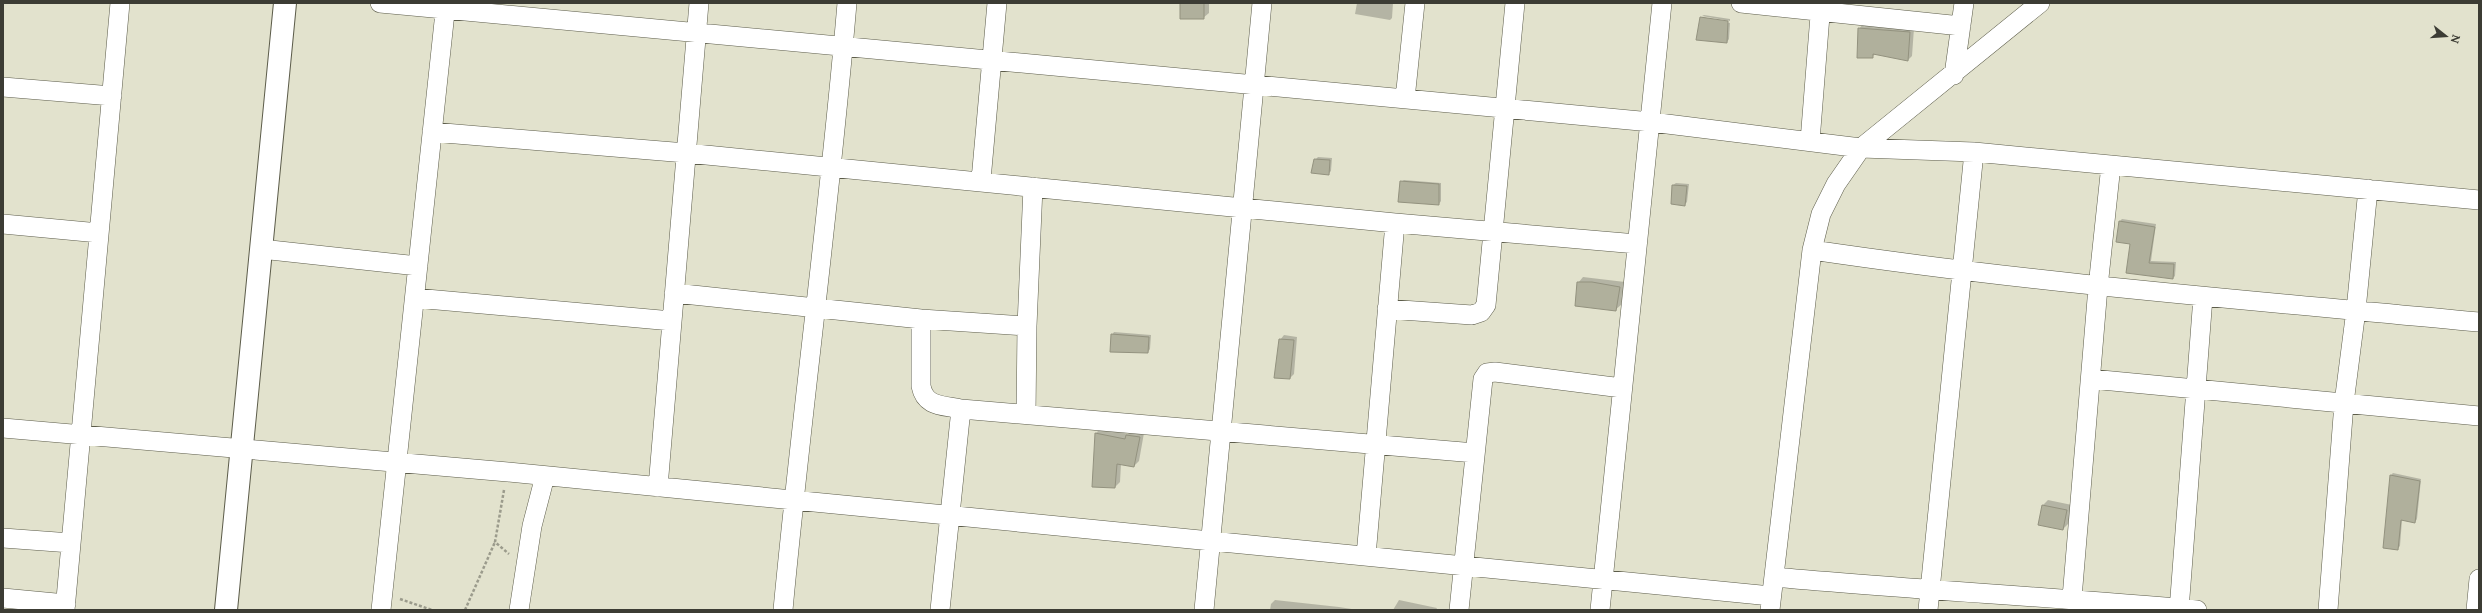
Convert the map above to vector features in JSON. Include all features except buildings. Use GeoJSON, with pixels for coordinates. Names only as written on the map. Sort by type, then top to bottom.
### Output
{"type":"FeatureCollection","features":[{"type":"Feature","properties":{"kind":"street"},"geometry":{"type":"LineString","coordinates":[[3,598],[65,607],[120,3]]}},
{"type":"Feature","properties":{"kind":"street"},"geometry":{"type":"LineString","coordinates":[[226,610],[285,3]]}},
{"type":"Feature","properties":{"kind":"street"},"geometry":{"type":"LineString","coordinates":[[380,3],[445,6],[697,33],[1651,122],[1861,148],[1974,152],[2479,200]]}},
{"type":"Feature","properties":{"kind":"street"},"geometry":{"type":"LineString","coordinates":[[658,487],[700,3]]}},
{"type":"Feature","properties":{"kind":"street"},"geometry":{"type":"LineString","coordinates":[[783,610],[794,499],[832,167],[847,3]]}},
{"type":"Feature","properties":{"kind":"street"},"geometry":{"type":"LineString","coordinates":[[981,180],[997,3]]}},
{"type":"Feature","properties":{"kind":"street"},"geometry":{"type":"LineString","coordinates":[[1204,610],[1222,432],[1241,208],[1255,85],[1262,3]]}},
{"type":"Feature","properties":{"kind":"street"},"geometry":{"type":"LineString","coordinates":[[1405,99],[1415,3]]}},
{"type":"Feature","properties":{"kind":"street"},"geometry":{"type":"LineString","coordinates":[[1388,309],[1472,315],[1481,312],[1486,304],[1515,3]]}},
{"type":"Feature","properties":{"kind":"street"},"geometry":{"type":"LineString","coordinates":[[1600,610],[1662,3]]}},
{"type":"Feature","properties":{"kind":"street"},"geometry":{"type":"LineString","coordinates":[[1741,3],[1820,7],[1961,26]]}},
{"type":"Feature","properties":{"kind":"street"},"geometry":{"type":"LineString","coordinates":[[1954,75],[1964,3]]}},
{"type":"Feature","properties":{"kind":"street"},"geometry":{"type":"LineString","coordinates":[[3,428],[508,472],[1211,540],[1604,579],[1770,603],[1812,250],[1821,214],[1836,184],[1861,148],[1954,75],[2040,3]]}},
{"type":"Feature","properties":{"kind":"street"},"geometry":{"type":"LineString","coordinates":[[382,602],[445,6]]}},
{"type":"Feature","properties":{"kind":"street"},"geometry":{"type":"LineString","coordinates":[[1810,142],[1820,7]]}},
{"type":"Feature","properties":{"kind":"street"},"geometry":{"type":"LineString","coordinates":[[3,87],[112,96]]}},
{"type":"Feature","properties":{"kind":"street"},"geometry":{"type":"LineString","coordinates":[[432,132],[686,153],[981,180],[1033,187],[1241,208],[1637,244]]}},
{"type":"Feature","properties":{"kind":"street"},"geometry":{"type":"LineString","coordinates":[[1928,610],[1974,152]]}},
{"type":"Feature","properties":{"kind":"street"},"geometry":{"type":"LineString","coordinates":[[2072,604],[2098,287],[2111,165]]}},
{"type":"Feature","properties":{"kind":"street"},"geometry":{"type":"LineString","coordinates":[[1026,414],[1027,326],[1033,187]]}},
{"type":"Feature","properties":{"kind":"street"},"geometry":{"type":"LineString","coordinates":[[2328,610],[2344,404],[2356,310],[2368,189]]}},
{"type":"Feature","properties":{"kind":"street"},"geometry":{"type":"LineString","coordinates":[[1366,556],[1395,223]]}},
{"type":"Feature","properties":{"kind":"street"},"geometry":{"type":"LineString","coordinates":[[3,224],[100,233]]}},
{"type":"Feature","properties":{"kind":"street"},"geometry":{"type":"LineString","coordinates":[[261,249],[418,266]]}},
{"type":"Feature","properties":{"kind":"street"},"geometry":{"type":"LineString","coordinates":[[1812,250],[1962,272],[2098,287],[2479,322]]}},
{"type":"Feature","properties":{"kind":"street"},"geometry":{"type":"LineString","coordinates":[[674,293],[921,319],[1027,326]]}},
{"type":"Feature","properties":{"kind":"street"},"geometry":{"type":"LineString","coordinates":[[1774,577],[2072,604],[2185,609],[2195,391],[2203,297]]}},
{"type":"Feature","properties":{"kind":"street"},"geometry":{"type":"LineString","coordinates":[[415,298],[672,321]]}},
{"type":"Feature","properties":{"kind":"street"},"geometry":{"type":"LineString","coordinates":[[921,319],[921,386],[923,396],[928,402],[961,409],[1474,453]]}},
{"type":"Feature","properties":{"kind":"street"},"geometry":{"type":"LineString","coordinates":[[1459,610],[1474,453],[1483,379],[1487,373],[1495,372],[1622,388]]}},
{"type":"Feature","properties":{"kind":"street"},"geometry":{"type":"LineString","coordinates":[[2091,379],[2195,391],[2479,416]]}},
{"type":"Feature","properties":{"kind":"street"},"geometry":{"type":"LineString","coordinates":[[940,610],[961,409]]}},
{"type":"Feature","properties":{"kind":"street"},"geometry":{"type":"LineString","coordinates":[[519,610],[525,567],[545,476]]}},
{"type":"Feature","properties":{"kind":"street"},"geometry":{"type":"LineString","coordinates":[[3,538],[71,543]]}},
{"type":"Feature","properties":{"kind":"street"},"geometry":{"type":"LineString","coordinates":[[2476,610],[2479,579]]}},
{"type":"Feature","properties":{"kind":"path"},"geometry":{"type":"LineString","coordinates":[[465,610],[495,542],[508,472]]}},
{"type":"Feature","properties":{"kind":"path"},"geometry":{"type":"LineString","coordinates":[[495,542],[525,567]]}},
{"type":"Feature","properties":{"kind":"path"},"geometry":{"type":"LineString","coordinates":[[382,602],[432,610]]}}]}
